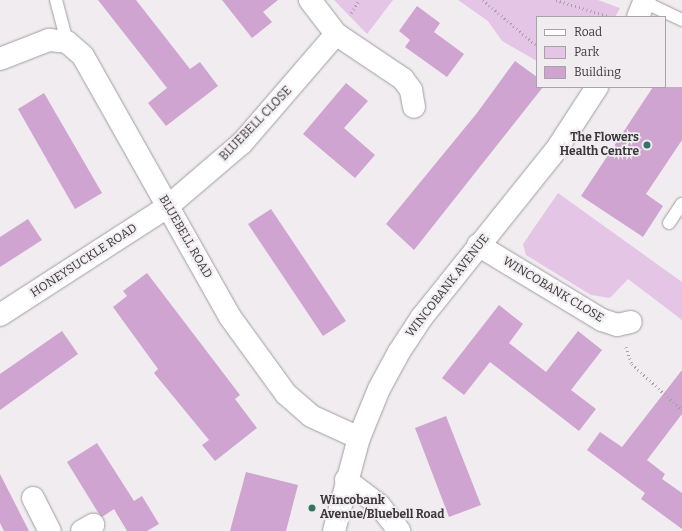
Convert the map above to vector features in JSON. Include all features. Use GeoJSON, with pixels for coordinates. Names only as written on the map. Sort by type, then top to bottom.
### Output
{"type":"FeatureCollection","features":[{"type":"Feature","properties":{"kind":"street"},"geometry":{"type":"LineString","coordinates":[[310,0],[336,34],[403,79],[411,90],[414,107]]}},
{"type":"Feature","properties":{"kind":"street","name":"BLUEBELL CLOSE"},"geometry":{"type":"LineString","coordinates":[[167,207],[242,142],[336,34]]}},
{"type":"Feature","properties":{"kind":"street"},"geometry":{"type":"LineString","coordinates":[[0,59],[49,40],[67,42]]}},
{"type":"Feature","properties":{"kind":"street","name":"BLUEBELL ROAD"},"geometry":{"type":"LineString","coordinates":[[67,42],[83,56],[102,84],[167,207],[230,317],[286,394],[311,416],[359,438]]}},
{"type":"Feature","properties":{"kind":"street","name":"WINCOBANK AVENUE"},"geometry":{"type":"LineString","coordinates":[[334,531],[346,480],[359,438],[379,389],[399,352],[422,317],[478,245],[558,147],[596,88]]}},
{"type":"Feature","properties":{"kind":"street","name":"HONEYSUCKLE ROAD"},"geometry":{"type":"LineString","coordinates":[[0,315],[167,207]]}},
{"type":"Feature","properties":{"kind":"street","name":"WINCOBANK CLOSE"},"geometry":{"type":"LineString","coordinates":[[478,245],[602,320],[624,324]]}},
{"type":"Feature","properties":{"kind":"street"},"geometry":{"type":"LineString","coordinates":[[346,480],[379,505],[399,531]]}},
{"type":"Feature","properties":{"kind":"street"},"geometry":{"type":"LineString","coordinates":[[33,498],[50,531]]}},
{"type":"Feature","properties":{"kind":"lane"},"geometry":{"type":"LineString","coordinates":[[56,0],[67,42]]}},
{"type":"Feature","properties":{"kind":"lane"},"geometry":{"type":"LineString","coordinates":[[642,6],[682,20]]}},
{"type":"Feature","properties":{"kind":"lane"},"geometry":{"type":"LineString","coordinates":[[669,224],[682,204]]}},
{"type":"Feature","properties":{"kind":"path"},"geometry":{"type":"LineString","coordinates":[[483,0],[536,45]]}},
{"type":"Feature","properties":{"kind":"path"},"geometry":{"type":"LineString","coordinates":[[556,0],[608,16]]}},
{"type":"Feature","properties":{"kind":"path"},"geometry":{"type":"LineString","coordinates":[[624,324],[632,364],[682,410]]}},
{"type":"Feature","properties":{"kind":"green space"},"geometry":{"type":"Polygon","coordinates":[[[334,0],[393,0],[367,34],[334,0]]]}},
{"type":"Feature","properties":{"kind":"green space"},"geometry":{"type":"Polygon","coordinates":[[[458,0],[598,0],[620,8],[616,16],[536,16],[536,60],[502,41],[488,21],[458,0]]]}},
{"type":"Feature","properties":{"kind":"green space"},"geometry":{"type":"Polygon","coordinates":[[[558,193],[682,282],[682,320],[628,279],[610,298],[591,295],[526,255],[523,244],[558,193]]]}},
{"type":"Feature","properties":{"kind":"building"},"geometry":{"type":"Polygon","coordinates":[[[98,0],[136,0],[190,69],[200,62],[218,86],[166,126],[148,103],[167,88],[98,0]]]}},
{"type":"Feature","properties":{"kind":"building"},"geometry":{"type":"Polygon","coordinates":[[[222,0],[278,0],[263,12],[272,22],[252,38],[222,0]]]}},
{"type":"Feature","properties":{"kind":"building"},"geometry":{"type":"Polygon","coordinates":[[[417,6],[440,23],[434,32],[464,54],[447,77],[405,47],[410,40],[399,31],[417,6]]]}},
{"type":"Feature","properties":{"kind":"building"},"geometry":{"type":"Polygon","coordinates":[[[515,61],[536,76],[536,88],[542,88],[414,250],[386,224],[477,113],[515,61]]]}},
{"type":"Feature","properties":{"kind":"building"},"geometry":{"type":"Polygon","coordinates":[[[346,83],[368,101],[344,128],[375,155],[355,178],[303,134],[346,83]]]}},
{"type":"Feature","properties":{"kind":"building","name":"The Flowers Health Centre"},"geometry":{"type":"Polygon","coordinates":[[[682,87],[682,140],[646,194],[663,206],[643,237],[581,196],[652,88],[682,87]]]}},
{"type":"Feature","properties":{"kind":"building"},"geometry":{"type":"Polygon","coordinates":[[[44,93],[102,193],[75,209],[18,109],[44,93]]]}},
{"type":"Feature","properties":{"kind":"building"},"geometry":{"type":"Polygon","coordinates":[[[271,209],[346,321],[323,336],[248,224],[271,209]]]}},
{"type":"Feature","properties":{"kind":"building"},"geometry":{"type":"Polygon","coordinates":[[[28,219],[42,240],[0,267],[0,237],[28,219]]]}},
{"type":"Feature","properties":{"kind":"building"},"geometry":{"type":"Polygon","coordinates":[[[147,273],[240,395],[235,399],[257,428],[215,461],[202,445],[209,440],[154,373],[158,369],[113,307],[127,296],[123,291],[147,273]]]}},
{"type":"Feature","properties":{"kind":"building"},"geometry":{"type":"Polygon","coordinates":[[[499,305],[523,324],[509,343],[546,372],[578,331],[602,350],[571,390],[596,409],[579,431],[490,362],[464,395],[442,378],[499,305]]]}},
{"type":"Feature","properties":{"kind":"building"},"geometry":{"type":"Polygon","coordinates":[[[62,331],[78,354],[0,410],[0,374],[62,331]]]}},
{"type":"Feature","properties":{"kind":"building"},"geometry":{"type":"Polygon","coordinates":[[[682,370],[682,414],[647,460],[665,474],[662,479],[682,493],[682,529],[641,499],[645,493],[587,450],[600,432],[622,447],[682,370]]]}},
{"type":"Feature","properties":{"kind":"building"},"geometry":{"type":"Polygon","coordinates":[[[446,416],[481,505],[449,517],[415,428],[446,416]]]}},
{"type":"Feature","properties":{"kind":"building"},"geometry":{"type":"Polygon","coordinates":[[[97,443],[134,501],[142,496],[159,524],[147,531],[127,531],[114,509],[102,517],[99,514],[67,462],[97,443]]]}},
{"type":"Feature","properties":{"kind":"building"},"geometry":{"type":"Polygon","coordinates":[[[246,472],[298,485],[286,531],[230,531],[246,472]]]}},
{"type":"Feature","properties":{"kind":"building"},"geometry":{"type":"Polygon","coordinates":[[[0,474],[29,531],[4,531],[0,523],[0,474]]]}},
{"type":"Feature","properties":{"kind":"place","name":"The Flowers Health Centre"},"geometry":{"type":"Point","coordinates":[647,145]}},
{"type":"Feature","properties":{"kind":"place","name":"Wincobank Avenue/Bluebell Road"},"geometry":{"type":"Point","coordinates":[312,508]}}]}
